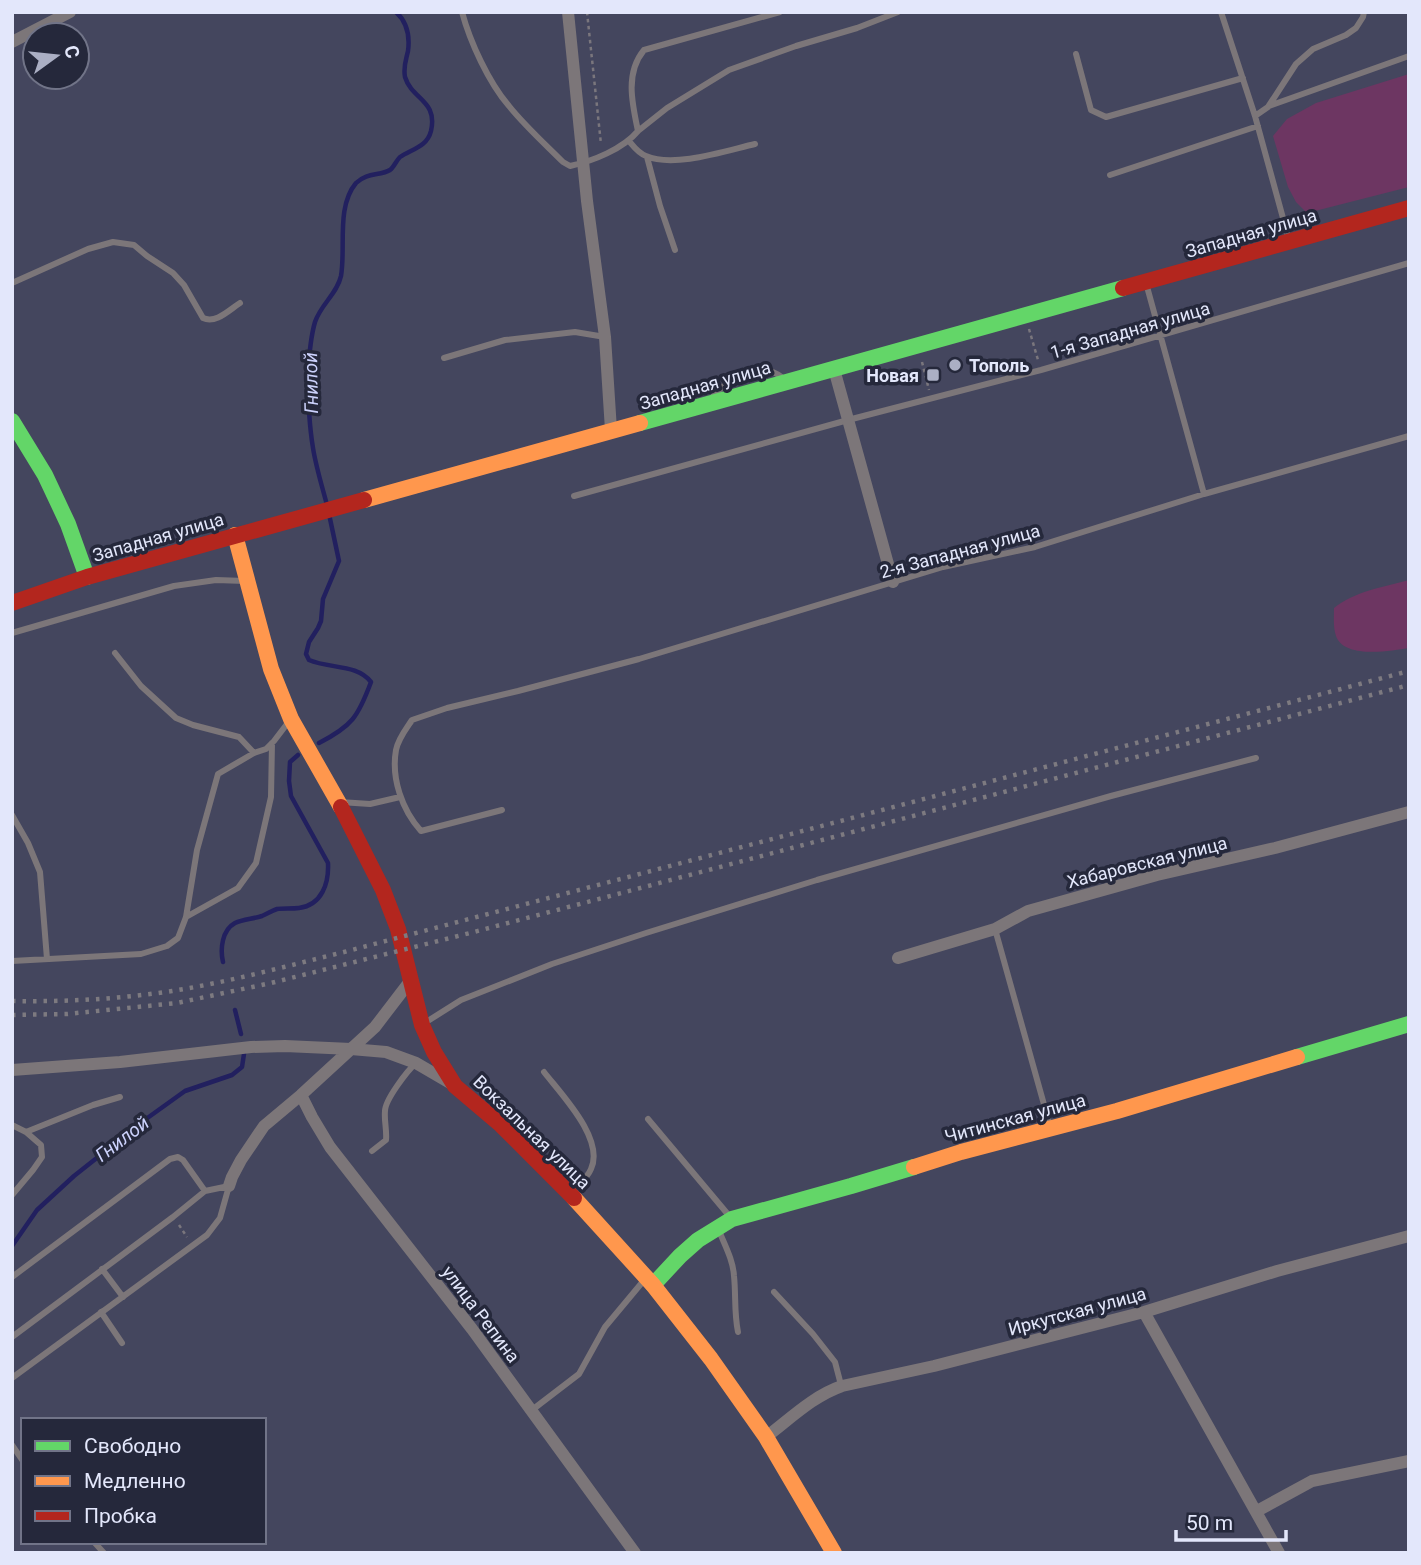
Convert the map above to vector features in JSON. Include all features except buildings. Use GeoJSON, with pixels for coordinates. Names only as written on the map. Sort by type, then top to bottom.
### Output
{"type":"FeatureCollection","features":[{"type":"Feature","properties":{"kind":"main road","name":"Западная улица"},"geometry":{"type":"LineString","coordinates":[[12,603],[87,577],[235,535],[1409,208]]}},
{"type":"Feature","properties":{"kind":"main road"},"geometry":{"type":"LineString","coordinates":[[12,421],[45,475],[68,524],[87,577]]}},
{"type":"Feature","properties":{"kind":"main road","name":"Вокзальная улица"},"geometry":{"type":"LineString","coordinates":[[235,535],[271,669],[292,719],[383,890],[398,929],[422,1025],[434,1052],[456,1086],[570,1193],[649,1281],[711,1359],[766,1437],[834,1553]]}},
{"type":"Feature","properties":{"kind":"main road","name":"Читинская улица"},"geometry":{"type":"LineString","coordinates":[[649,1281],[691,1245],[724,1223],[1409,1024]]}},
{"type":"Feature","properties":{"kind":"street"},"geometry":{"type":"LineString","coordinates":[[12,42],[70,12]]}},
{"type":"Feature","properties":{"kind":"street"},"geometry":{"type":"LineString","coordinates":[[568,12],[605,337],[611,430]]}},
{"type":"Feature","properties":{"kind":"street"},"geometry":{"type":"LineString","coordinates":[[834,369],[893,582]]}},
{"type":"Feature","properties":{"kind":"street","name":"Хабаровская улица"},"geometry":{"type":"LineString","coordinates":[[898,958],[995,929],[1028,911],[1144,878],[1275,848],[1409,812]]}},
{"type":"Feature","properties":{"kind":"street"},"geometry":{"type":"LineString","coordinates":[[229,1186],[241,1160],[264,1126],[375,1027],[411,980]]}},
{"type":"Feature","properties":{"kind":"street"},"geometry":{"type":"LineString","coordinates":[[12,1070],[285,1046],[386,1052],[416,1063],[456,1086]]}},
{"type":"Feature","properties":{"kind":"street","name":"улица Репина"},"geometry":{"type":"LineString","coordinates":[[301,1095],[330,1147],[472,1329],[635,1553]]}},
{"type":"Feature","properties":{"kind":"street","name":"Иркутская улица"},"geometry":{"type":"LineString","coordinates":[[766,1437],[828,1391],[842,1386],[934,1366],[1144,1312],[1277,1271],[1409,1236]]}},
{"type":"Feature","properties":{"kind":"street"},"geometry":{"type":"LineString","coordinates":[[1144,1312],[1279,1553]]}},
{"type":"Feature","properties":{"kind":"street"},"geometry":{"type":"LineString","coordinates":[[1256,1511],[1312,1481],[1409,1461]]}},
{"type":"Feature","properties":{"kind":"lane"},"geometry":{"type":"LineString","coordinates":[[462,12],[492,85],[509,107],[570,166],[584,163],[629,141],[667,108],[729,70],[898,12]]}},
{"type":"Feature","properties":{"kind":"lane"},"geometry":{"type":"LineString","coordinates":[[638,131],[632,104],[632,82],[636,61],[645,50],[780,12]]}},
{"type":"Feature","properties":{"kind":"lane"},"geometry":{"type":"LineString","coordinates":[[1222,12],[1258,126],[1290,242]]}},
{"type":"Feature","properties":{"kind":"lane"},"geometry":{"type":"LineString","coordinates":[[1268,107],[1296,64],[1313,49],[1356,28],[1364,12]]}},
{"type":"Feature","properties":{"kind":"lane"},"geometry":{"type":"LineString","coordinates":[[1076,54],[1091,110],[1106,117],[1243,78]]}},
{"type":"Feature","properties":{"kind":"lane"},"geometry":{"type":"LineString","coordinates":[[1255,116],[1268,107],[1409,56]]}},
{"type":"Feature","properties":{"kind":"lane"},"geometry":{"type":"LineString","coordinates":[[1110,175],[1258,126]]}},
{"type":"Feature","properties":{"kind":"lane"},"geometry":{"type":"LineString","coordinates":[[629,141],[647,157],[670,160],[693,158],[755,144]]}},
{"type":"Feature","properties":{"kind":"lane"},"geometry":{"type":"LineString","coordinates":[[647,157],[675,250]]}},
{"type":"Feature","properties":{"kind":"lane"},"geometry":{"type":"LineString","coordinates":[[12,283],[88,249],[113,243],[134,245],[173,273],[184,285],[203,318],[208,321],[215,320],[240,303]]}},
{"type":"Feature","properties":{"kind":"lane","name":"1-я Западная улица"},"geometry":{"type":"LineString","coordinates":[[574,496],[1041,370],[1409,262]]}},
{"type":"Feature","properties":{"kind":"lane"},"geometry":{"type":"LineString","coordinates":[[1146,282],[1204,494]]}},
{"type":"Feature","properties":{"kind":"lane"},"geometry":{"type":"LineString","coordinates":[[444,358],[505,340],[575,332],[605,337]]}},
{"type":"Feature","properties":{"kind":"lane","name":"2-я Западная улица"},"geometry":{"type":"LineString","coordinates":[[400,796],[395,768],[396,747],[412,720],[447,708],[639,659],[943,567],[1035,547],[1204,494],[1409,436]]}},
{"type":"Feature","properties":{"kind":"lane"},"geometry":{"type":"LineString","coordinates":[[12,633],[174,586],[216,580],[248,581]]}},
{"type":"Feature","properties":{"kind":"lane"},"geometry":{"type":"LineString","coordinates":[[115,653],[141,686],[176,718],[239,737],[254,753]]}},
{"type":"Feature","properties":{"kind":"lane"},"geometry":{"type":"LineString","coordinates":[[12,961],[141,954],[167,946],[178,938],[186,917],[197,849],[215,779],[223,770],[265,749],[292,719]]}},
{"type":"Feature","properties":{"kind":"lane"},"geometry":{"type":"LineString","coordinates":[[186,917],[239,888],[256,863],[271,797],[272,743]]}},
{"type":"Feature","properties":{"kind":"lane"},"geometry":{"type":"LineString","coordinates":[[422,1025],[461,1000],[552,964],[646,933],[1111,796],[1256,758]]}},
{"type":"Feature","properties":{"kind":"lane"},"geometry":{"type":"LineString","coordinates":[[338,802],[370,804],[400,796],[412,821],[421,831],[502,810]]}},
{"type":"Feature","properties":{"kind":"lane"},"geometry":{"type":"LineString","coordinates":[[12,816],[28,843],[40,872],[47,959]]}},
{"type":"Feature","properties":{"kind":"lane"},"geometry":{"type":"LineString","coordinates":[[995,929],[1051,1128]]}},
{"type":"Feature","properties":{"kind":"lane"},"geometry":{"type":"LineString","coordinates":[[372,1151],[386,1140],[384,1108],[406,1072],[416,1063]]}},
{"type":"Feature","properties":{"kind":"lane"},"geometry":{"type":"LineString","coordinates":[[544,1072],[587,1129],[593,1151],[592,1169],[570,1193]]}},
{"type":"Feature","properties":{"kind":"lane"},"geometry":{"type":"LineString","coordinates":[[26,1132],[120,1097]]}},
{"type":"Feature","properties":{"kind":"lane"},"geometry":{"type":"LineString","coordinates":[[648,1119],[724,1223],[734,1273],[734,1310],[738,1332]]}},
{"type":"Feature","properties":{"kind":"lane"},"geometry":{"type":"LineString","coordinates":[[12,1125],[26,1132],[41,1145],[42,1157],[12,1195]]}},
{"type":"Feature","properties":{"kind":"lane"},"geometry":{"type":"LineString","coordinates":[[12,1277],[170,1159],[178,1157],[183,1160],[205,1191]]}},
{"type":"Feature","properties":{"kind":"lane"},"geometry":{"type":"LineString","coordinates":[[12,1337],[205,1191],[229,1186],[220,1218],[207,1236],[12,1378]]}},
{"type":"Feature","properties":{"kind":"lane"},"geometry":{"type":"LineString","coordinates":[[102,1269],[123,1297]]}},
{"type":"Feature","properties":{"kind":"lane"},"geometry":{"type":"LineString","coordinates":[[532,1410],[579,1374],[605,1327],[649,1281]]}},
{"type":"Feature","properties":{"kind":"lane"},"geometry":{"type":"LineString","coordinates":[[774,1292],[835,1362],[842,1386]]}},
{"type":"Feature","properties":{"kind":"lane"},"geometry":{"type":"LineString","coordinates":[[101,1312],[122,1343]]}},
{"type":"Feature","properties":{"kind":"path"},"geometry":{"type":"LineString","coordinates":[[587,12],[602,154]]}},
{"type":"Feature","properties":{"kind":"path"},"geometry":{"type":"LineString","coordinates":[[1025,316],[1041,370]]}},
{"type":"Feature","properties":{"kind":"path"},"geometry":{"type":"LineString","coordinates":[[917,346],[931,399]]}},
{"type":"Feature","properties":{"kind":"path"},"geometry":{"type":"LineString","coordinates":[[173,1217],[193,1245]]}},
{"type":"Feature","properties":{"kind":"shaded area"},"geometry":{"type":"Polygon","coordinates":[[[1409,74],[1409,187],[1307,213],[1296,202],[1288,187],[1273,136],[1287,119],[1316,103],[1409,74]]]}},
{"type":"Feature","properties":{"kind":"shaded area"},"geometry":{"type":"Polygon","coordinates":[[[1409,580],[1409,648],[1368,652],[1348,648],[1341,643],[1335,633],[1334,608],[1360,594],[1409,580]]]}},
{"type":"Feature","properties":{"kind":"waterway","name":"Гнилой"},"geometry":{"type":"LineString","coordinates":[[327,505],[312,439],[308,367],[315,322],[341,276],[346,204],[356,183],[365,177],[390,170],[400,157],[423,144],[431,131],[432,121],[428,106],[408,85],[405,77],[408,35],[403,20],[396,12]]}},
{"type":"Feature","properties":{"kind":"waterway","name":"Гнилой"},"geometry":{"type":"LineString","coordinates":[[319,743],[347,725],[358,712],[371,682],[358,672],[309,660],[306,654],[309,642],[321,621],[323,599],[339,561],[329,514]]}},
{"type":"Feature","properties":{"kind":"waterway","name":"Гнилой"},"geometry":{"type":"LineString","coordinates":[[223,962],[223,940],[231,926],[277,909],[307,906],[319,898],[325,885],[328,863],[291,796],[290,762],[298,755]]}},
{"type":"Feature","properties":{"kind":"waterway","name":"Гнилой"},"geometry":{"type":"LineString","coordinates":[[235,1010],[241,1034]]}},
{"type":"Feature","properties":{"kind":"waterway","name":"Гнилой"},"geometry":{"type":"LineString","coordinates":[[12,1246],[37,1210],[74,1176],[185,1091],[232,1075],[242,1067],[244,1054]]}},
{"type":"Feature","properties":{"kind":"railway"},"geometry":{"type":"LineString","coordinates":[[12,1001],[132,996],[172,991],[258,973],[1409,671]]}},
{"type":"Feature","properties":{"kind":"railway"},"geometry":{"type":"LineString","coordinates":[[12,1015],[67,1014],[177,1003],[271,983],[1409,685]]}},
{"type":"Feature","properties":{"kind":"traffic: fast"},"geometry":{"type":"LineString","coordinates":[[640,423],[1123,288]]}},
{"type":"Feature","properties":{"kind":"traffic: fast"},"geometry":{"type":"LineString","coordinates":[[12,421],[45,475],[68,524],[87,577]]}},
{"type":"Feature","properties":{"kind":"traffic: fast"},"geometry":{"type":"LineString","coordinates":[[1297,1057],[1409,1024]]}},
{"type":"Feature","properties":{"kind":"traffic: fast"},"geometry":{"type":"LineString","coordinates":[[653,1285],[698,1240],[732,1219],[914,1167]]}},
{"type":"Feature","properties":{"kind":"traffic: slow"},"geometry":{"type":"LineString","coordinates":[[364,500],[640,423]]}},
{"type":"Feature","properties":{"kind":"traffic: slow"},"geometry":{"type":"LineString","coordinates":[[235,535],[271,669],[291,719],[341,807]]}},
{"type":"Feature","properties":{"kind":"traffic: slow"},"geometry":{"type":"LineString","coordinates":[[914,1167],[1117,1111],[1297,1057]]}},
{"type":"Feature","properties":{"kind":"traffic: slow"},"geometry":{"type":"LineString","coordinates":[[574,1198],[653,1285],[711,1359],[766,1437],[834,1553]]}},
{"type":"Feature","properties":{"kind":"traffic: jam"},"geometry":{"type":"LineString","coordinates":[[1123,288],[1409,208]]}},
{"type":"Feature","properties":{"kind":"traffic: jam"},"geometry":{"type":"LineString","coordinates":[[12,603],[87,577],[364,500]]}},
{"type":"Feature","properties":{"kind":"traffic: jam"},"geometry":{"type":"LineString","coordinates":[[341,807],[383,890],[398,929],[422,1025],[434,1052],[455,1086],[501,1125],[574,1198]]}},
{"type":"Feature","properties":{"kind":"place","name":"Тополь"},"geometry":{"type":"Point","coordinates":[955,365]}},
{"type":"Feature","properties":{"kind":"place","name":"Новая"},"geometry":{"type":"Point","coordinates":[933,375]}}]}
